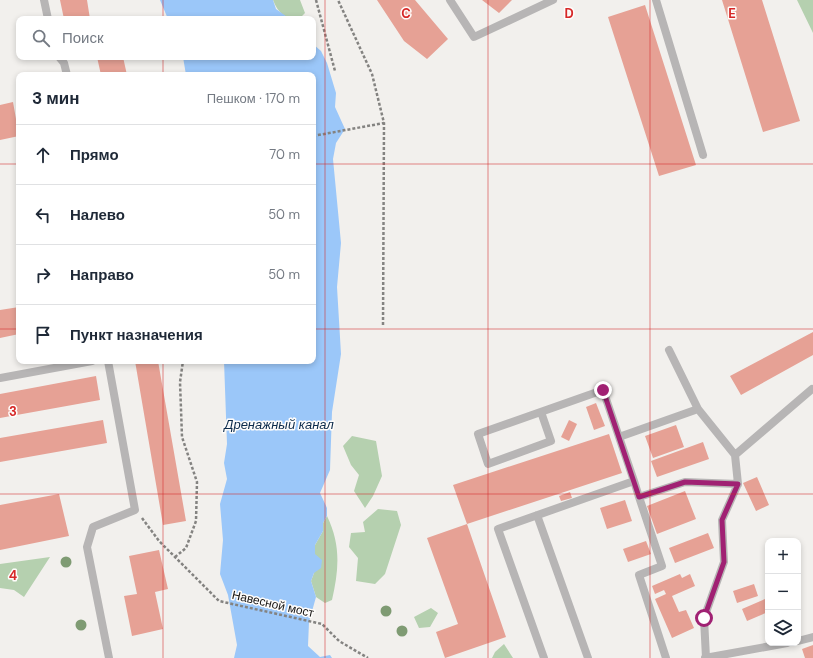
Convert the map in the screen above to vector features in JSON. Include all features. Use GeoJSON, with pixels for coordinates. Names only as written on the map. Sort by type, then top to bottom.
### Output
{"type":"FeatureCollection","features":[{"type":"Feature","properties":{"kind":"lane"},"geometry":{"type":"LineString","coordinates":[[44,0],[47,16]]}},
{"type":"Feature","properties":{"kind":"lane"},"geometry":{"type":"LineString","coordinates":[[450,0],[474,37],[553,0]]}},
{"type":"Feature","properties":{"kind":"lane"},"geometry":{"type":"LineString","coordinates":[[656,0],[703,155]]}},
{"type":"Feature","properties":{"kind":"lane"},"geometry":{"type":"LineString","coordinates":[[62,60],[64,63],[66,72]]}},
{"type":"Feature","properties":{"kind":"lane"},"geometry":{"type":"LineString","coordinates":[[669,350],[698,408],[735,455],[738,484],[722,520],[724,562],[704,618],[706,658],[772,646]]}},
{"type":"Feature","properties":{"kind":"lane"},"geometry":{"type":"LineString","coordinates":[[0,378],[76,364]]}},
{"type":"Feature","properties":{"kind":"lane"},"geometry":{"type":"LineString","coordinates":[[109,364],[135,510],[93,527],[87,547],[109,658]]}},
{"type":"Feature","properties":{"kind":"lane"},"geometry":{"type":"LineString","coordinates":[[735,455],[812,389]]}},
{"type":"Feature","properties":{"kind":"lane"},"geometry":{"type":"LineString","coordinates":[[541,412],[551,441],[488,464],[478,434],[603,390],[662,566],[639,575],[666,658]]}},
{"type":"Feature","properties":{"kind":"lane"},"geometry":{"type":"LineString","coordinates":[[619,437],[698,408]]}},
{"type":"Feature","properties":{"kind":"lane"},"geometry":{"type":"LineString","coordinates":[[544,658],[498,530],[634,481]]}},
{"type":"Feature","properties":{"kind":"lane"},"geometry":{"type":"LineString","coordinates":[[639,497],[685,482],[738,484]]}},
{"type":"Feature","properties":{"kind":"lane"},"geometry":{"type":"LineString","coordinates":[[537,516],[588,658]]}},
{"type":"Feature","properties":{"kind":"lane"},"geometry":{"type":"LineString","coordinates":[[801,640],[813,637]]}},
{"type":"Feature","properties":{"kind":"path"},"geometry":{"type":"LineString","coordinates":[[316,0],[335,71]]}},
{"type":"Feature","properties":{"kind":"path"},"geometry":{"type":"LineString","coordinates":[[338,0],[372,74],[384,122],[383,325]]}},
{"type":"Feature","properties":{"kind":"path"},"geometry":{"type":"LineString","coordinates":[[316,135],[384,122]]}},
{"type":"Feature","properties":{"kind":"path"},"geometry":{"type":"LineString","coordinates":[[135,510],[159,541],[175,557],[186,548],[196,521],[197,482],[182,437],[180,382],[183,364]]}},
{"type":"Feature","properties":{"kind":"path","name":"Навесной мост"},"geometry":{"type":"LineString","coordinates":[[175,557],[219,601],[322,624],[338,641],[368,658]]}},
{"type":"Feature","properties":{"kind":"green space"},"geometry":{"type":"Polygon","coordinates":[[[273,0],[300,0],[305,13],[302,16],[286,16],[277,8],[273,0]]]}},
{"type":"Feature","properties":{"kind":"green space"},"geometry":{"type":"Polygon","coordinates":[[[797,0],[813,0],[813,33],[797,0]]]}},
{"type":"Feature","properties":{"kind":"green space"},"geometry":{"type":"Polygon","coordinates":[[[352,436],[376,441],[382,476],[373,496],[365,508],[354,491],[359,475],[351,465],[343,446],[352,436]]]}},
{"type":"Feature","properties":{"kind":"green space"},"geometry":{"type":"Polygon","coordinates":[[[378,509],[397,511],[401,525],[385,574],[375,584],[356,581],[358,558],[349,547],[351,533],[365,532],[363,522],[378,509]]]}},
{"type":"Feature","properties":{"kind":"green space"},"geometry":{"type":"Polygon","coordinates":[[[327,516],[332,527],[337,547],[337,567],[332,600],[325,603],[316,597],[311,581],[314,573],[315,545],[323,531],[323,523],[327,516]]]}},
{"type":"Feature","properties":{"kind":"green space"},"geometry":{"type":"Polygon","coordinates":[[[50,557],[24,597],[14,590],[0,588],[0,564],[50,557]]]}},
{"type":"Feature","properties":{"kind":"green space"},"geometry":{"type":"Polygon","coordinates":[[[431,608],[438,613],[430,627],[419,628],[414,617],[431,608]]]}},
{"type":"Feature","properties":{"kind":"green space"},"geometry":{"type":"Polygon","coordinates":[[[504,644],[513,658],[492,658],[495,652],[504,644]]]}},
{"type":"Feature","properties":{"kind":"water"},"geometry":{"type":"Polygon","coordinates":[[[160,0],[273,0],[276,9],[286,16],[167,16],[160,0]]]}},
{"type":"Feature","properties":{"kind":"water","name":"Дренажный канал"},"geometry":{"type":"Polygon","coordinates":[[[316,47],[321,51],[327,63],[336,93],[335,107],[345,129],[336,143],[333,159],[341,243],[337,287],[341,354],[332,412],[330,470],[320,493],[327,508],[327,516],[323,523],[323,531],[315,545],[315,554],[322,560],[321,568],[314,573],[311,581],[316,597],[309,622],[308,646],[320,657],[330,655],[332,658],[234,658],[237,645],[228,595],[220,574],[223,540],[220,504],[227,479],[224,463],[227,444],[224,364],[316,364],[316,72],[186,72],[184,60],[316,60],[316,47]]]}},
{"type":"Feature","properties":{"kind":"building"},"geometry":{"type":"Polygon","coordinates":[[[60,0],[87,0],[90,16],[63,16],[60,0]]]}},
{"type":"Feature","properties":{"kind":"building"},"geometry":{"type":"Polygon","coordinates":[[[377,0],[415,0],[448,39],[427,59],[404,41],[377,0]]]}},
{"type":"Feature","properties":{"kind":"building"},"geometry":{"type":"Polygon","coordinates":[[[482,0],[512,0],[499,13],[482,0]]]}},
{"type":"Feature","properties":{"kind":"building"},"geometry":{"type":"Polygon","coordinates":[[[722,0],[762,0],[800,121],[763,132],[722,0]]]}},
{"type":"Feature","properties":{"kind":"building"},"geometry":{"type":"Polygon","coordinates":[[[645,5],[696,165],[659,176],[608,17],[645,5]]]}},
{"type":"Feature","properties":{"kind":"building"},"geometry":{"type":"Polygon","coordinates":[[[98,60],[124,60],[126,72],[100,72],[98,60]]]}},
{"type":"Feature","properties":{"kind":"building"},"geometry":{"type":"Polygon","coordinates":[[[13,102],[16,119],[16,137],[0,140],[0,105],[13,102]]]}},
{"type":"Feature","properties":{"kind":"building"},"geometry":{"type":"Polygon","coordinates":[[[16,307],[16,335],[0,338],[0,310],[16,307]]]}},
{"type":"Feature","properties":{"kind":"building"},"geometry":{"type":"Polygon","coordinates":[[[813,332],[813,355],[741,395],[730,376],[813,332]]]}},
{"type":"Feature","properties":{"kind":"building"},"geometry":{"type":"Polygon","coordinates":[[[136,364],[159,364],[186,521],[163,525],[136,364]]]}},
{"type":"Feature","properties":{"kind":"building"},"geometry":{"type":"Polygon","coordinates":[[[96,376],[100,400],[0,418],[0,394],[96,376]]]}},
{"type":"Feature","properties":{"kind":"building"},"geometry":{"type":"Polygon","coordinates":[[[596,403],[605,426],[594,430],[586,407],[596,403]]]}},
{"type":"Feature","properties":{"kind":"building"},"geometry":{"type":"Polygon","coordinates":[[[103,420],[107,443],[0,462],[0,438],[103,420]]]}},
{"type":"Feature","properties":{"kind":"building"},"geometry":{"type":"Polygon","coordinates":[[[569,420],[577,424],[569,441],[561,437],[569,420]]]}},
{"type":"Feature","properties":{"kind":"building"},"geometry":{"type":"Polygon","coordinates":[[[676,425],[684,447],[653,458],[645,436],[676,425]]]}},
{"type":"Feature","properties":{"kind":"building"},"geometry":{"type":"Polygon","coordinates":[[[609,434],[622,473],[467,524],[453,485],[609,434]]]}},
{"type":"Feature","properties":{"kind":"building"},"geometry":{"type":"Polygon","coordinates":[[[703,442],[709,459],[657,477],[651,461],[703,442]]]}},
{"type":"Feature","properties":{"kind":"building"},"geometry":{"type":"Polygon","coordinates":[[[757,477],[769,505],[756,511],[743,483],[757,477]]]}},
{"type":"Feature","properties":{"kind":"building"},"geometry":{"type":"Polygon","coordinates":[[[685,491],[696,519],[657,534],[647,506],[685,491]]]}},
{"type":"Feature","properties":{"kind":"building"},"geometry":{"type":"Polygon","coordinates":[[[570,492],[572,498],[561,501],[559,496],[570,492]]]}},
{"type":"Feature","properties":{"kind":"building"},"geometry":{"type":"Polygon","coordinates":[[[59,494],[69,536],[0,550],[0,505],[59,494]]]}},
{"type":"Feature","properties":{"kind":"building"},"geometry":{"type":"Polygon","coordinates":[[[625,500],[632,521],[607,529],[600,508],[625,500]]]}},
{"type":"Feature","properties":{"kind":"building"},"geometry":{"type":"Polygon","coordinates":[[[467,524],[506,637],[445,658],[436,632],[458,624],[427,538],[467,524]]]}},
{"type":"Feature","properties":{"kind":"building"},"geometry":{"type":"Polygon","coordinates":[[[708,533],[714,548],[675,563],[669,548],[708,533]]]}},
{"type":"Feature","properties":{"kind":"building"},"geometry":{"type":"Polygon","coordinates":[[[646,541],[651,554],[628,562],[623,549],[646,541]]]}},
{"type":"Feature","properties":{"kind":"building"},"geometry":{"type":"Polygon","coordinates":[[[159,550],[168,589],[155,592],[163,629],[132,636],[124,596],[137,594],[129,556],[159,550]]]}},
{"type":"Feature","properties":{"kind":"building"},"geometry":{"type":"Polygon","coordinates":[[[680,574],[682,578],[690,574],[695,586],[672,596],[679,612],[686,610],[694,628],[672,638],[655,599],[666,594],[664,590],[655,594],[652,586],[680,574]]]}},
{"type":"Feature","properties":{"kind":"building"},"geometry":{"type":"Polygon","coordinates":[[[754,584],[758,596],[737,603],[733,591],[754,584]]]}},
{"type":"Feature","properties":{"kind":"building"},"geometry":{"type":"Polygon","coordinates":[[[765,599],[765,613],[747,621],[742,609],[765,599]]]}},
{"type":"Feature","properties":{"kind":"building"},"geometry":{"type":"Polygon","coordinates":[[[813,645],[813,658],[805,658],[802,649],[813,645]]]}},
{"type":"Feature","properties":{"kind":"route"},"geometry":{"type":"LineString","coordinates":[[603,390],[639,497],[685,482],[738,484],[722,520],[724,562],[704,618]]}}]}
